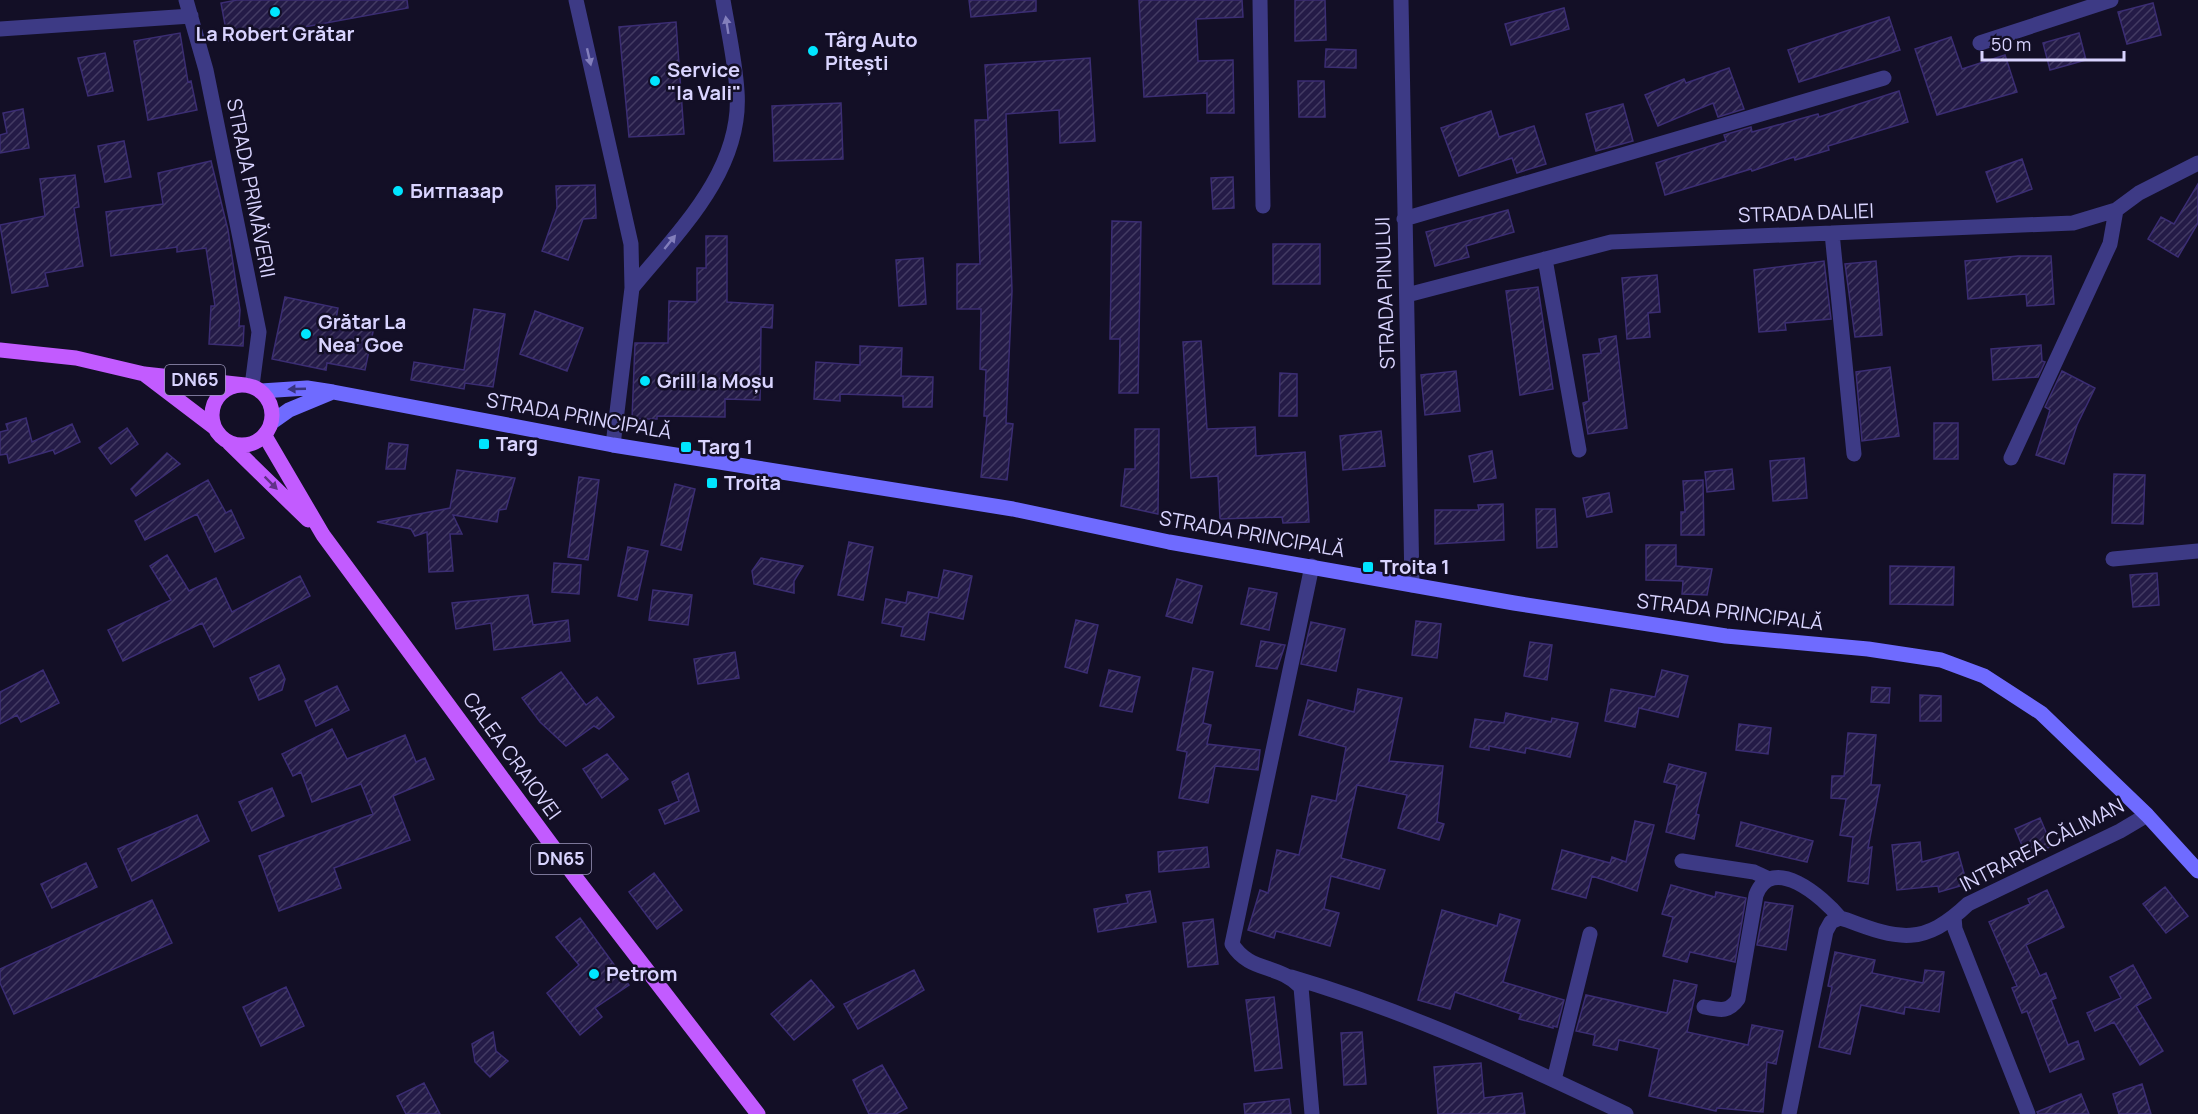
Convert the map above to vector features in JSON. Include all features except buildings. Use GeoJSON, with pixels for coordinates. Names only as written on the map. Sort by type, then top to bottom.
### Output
{"type":"FeatureCollection","features":[{"type":"Feature","properties":{"kind":"main road","name":"DN65"},"geometry":{"type":"LineString","coordinates":[[0,351],[76,358],[144,374],[252,388],[268,399],[272,410],[269,429]]}},
{"type":"Feature","properties":{"kind":"main road","name":"DN65"},"geometry":{"type":"LineString","coordinates":[[144,374],[215,428],[229,443]]}},
{"type":"Feature","properties":{"kind":"main road","name":"DN65"},"geometry":{"type":"LineString","coordinates":[[215,428],[213,407],[218,398],[235,386],[252,388]]}},
{"type":"Feature","properties":{"kind":"main road","name":"STRADA PRINCIPALĂ"},"geometry":{"type":"LineString","coordinates":[[252,388],[307,388],[333,392],[613,445],[1013,509],[1168,542],[1412,585],[1726,636],[1887,651],[1941,660],[1984,676],[2041,713],[2147,815],[2198,871]]}},
{"type":"Feature","properties":{"kind":"main road"},"geometry":{"type":"LineString","coordinates":[[229,443],[248,445],[289,410],[333,392]]}},
{"type":"Feature","properties":{"kind":"main road","name":"CALEA CRAIOVEI"},"geometry":{"type":"LineString","coordinates":[[269,429],[323,535]]}},
{"type":"Feature","properties":{"kind":"main road","name":"CALEA CRAIOVEI"},"geometry":{"type":"LineString","coordinates":[[229,443],[323,535],[563,861],[758,1114]]}},
{"type":"Feature","properties":{"kind":"street","name":"STRADA PRIMĂVERII"},"geometry":{"type":"LineString","coordinates":[[186,0],[206,70],[259,332],[252,388]]}},
{"type":"Feature","properties":{"kind":"street"},"geometry":{"type":"LineString","coordinates":[[576,0],[631,244],[633,288],[613,445]]}},
{"type":"Feature","properties":{"kind":"street"},"geometry":{"type":"LineString","coordinates":[[633,288],[702,204],[721,170],[735,123],[738,92],[723,0]]}},
{"type":"Feature","properties":{"kind":"street"},"geometry":{"type":"LineString","coordinates":[[1260,0],[1263,206]]}},
{"type":"Feature","properties":{"kind":"street","name":"STRADA PINULUI"},"geometry":{"type":"LineString","coordinates":[[1401,0],[1412,585]]}},
{"type":"Feature","properties":{"kind":"street"},"geometry":{"type":"LineString","coordinates":[[1980,43],[2111,0]]}},
{"type":"Feature","properties":{"kind":"street"},"geometry":{"type":"LineString","coordinates":[[0,29],[191,16]]}},
{"type":"Feature","properties":{"kind":"street"},"geometry":{"type":"LineString","coordinates":[[1404,219],[1884,78]]}},
{"type":"Feature","properties":{"kind":"street","name":"STRADA DALIEI"},"geometry":{"type":"LineString","coordinates":[[1407,295],[1611,242],[2073,223],[2116,210],[2146,189],[2198,163]]}},
{"type":"Feature","properties":{"kind":"street"},"geometry":{"type":"LineString","coordinates":[[2011,458],[2110,244],[2116,210]]}},
{"type":"Feature","properties":{"kind":"street"},"geometry":{"type":"LineString","coordinates":[[1832,233],[1854,454]]}},
{"type":"Feature","properties":{"kind":"street"},"geometry":{"type":"LineString","coordinates":[[1545,259],[1579,450]]}},
{"type":"Feature","properties":{"kind":"street"},"geometry":{"type":"LineString","coordinates":[[2113,559],[2198,551]]}},
{"type":"Feature","properties":{"kind":"street"},"geometry":{"type":"LineString","coordinates":[[1312,566],[1232,944],[1241,958],[1291,977],[1347,994],[1501,1054],[1626,1114]]}},
{"type":"Feature","properties":{"kind":"street","name":"INTRAREA CĂLIMAN"},"geometry":{"type":"LineString","coordinates":[[2028,1114],[1955,929],[1954,917],[1968,904],[2120,831],[2147,815]]}},
{"type":"Feature","properties":{"kind":"street"},"geometry":{"type":"LineString","coordinates":[[1682,861],[1754,872],[1767,878],[1784,879],[1811,890],[1828,903],[1840,918],[1899,937],[1926,933],[1954,917]]}},
{"type":"Feature","properties":{"kind":"street"},"geometry":{"type":"LineString","coordinates":[[1704,1007],[1722,1011],[1732,1008],[1738,999],[1756,895],[1767,878]]}},
{"type":"Feature","properties":{"kind":"street"},"geometry":{"type":"LineString","coordinates":[[1789,1114],[1826,931],[1831,922],[1840,918]]}},
{"type":"Feature","properties":{"kind":"street"},"geometry":{"type":"LineString","coordinates":[[1554,1080],[1590,934]]}},
{"type":"Feature","properties":{"kind":"street"},"geometry":{"type":"LineString","coordinates":[[1291,977],[1300,987],[1312,1114]]}},
{"type":"Feature","properties":{"kind":"place","name":"La Robert Grătar"},"geometry":{"type":"Point","coordinates":[275,12]}},
{"type":"Feature","properties":{"kind":"place","name":"Târg Auto Pitești"},"geometry":{"type":"Point","coordinates":[813,51]}},
{"type":"Feature","properties":{"kind":"place","name":"Service \"la Vali\""},"geometry":{"type":"Point","coordinates":[655,81]}},
{"type":"Feature","properties":{"kind":"place","name":"Битпазар"},"geometry":{"type":"Point","coordinates":[398,191]}},
{"type":"Feature","properties":{"kind":"place","name":"Grătar La Nea' Goe"},"geometry":{"type":"Point","coordinates":[306,334]}},
{"type":"Feature","properties":{"kind":"place","name":"Grill la Moșu"},"geometry":{"type":"Point","coordinates":[645,381]}},
{"type":"Feature","properties":{"kind":"place","name":"Targ"},"geometry":{"type":"Point","coordinates":[484,444]}},
{"type":"Feature","properties":{"kind":"place","name":"Targ 1"},"geometry":{"type":"Point","coordinates":[686,447]}},
{"type":"Feature","properties":{"kind":"place","name":"Troita"},"geometry":{"type":"Point","coordinates":[712,483]}},
{"type":"Feature","properties":{"kind":"place","name":"Troita 1"},"geometry":{"type":"Point","coordinates":[1368,567]}},
{"type":"Feature","properties":{"kind":"place","name":"Petrom"},"geometry":{"type":"Point","coordinates":[594,974]}}]}
